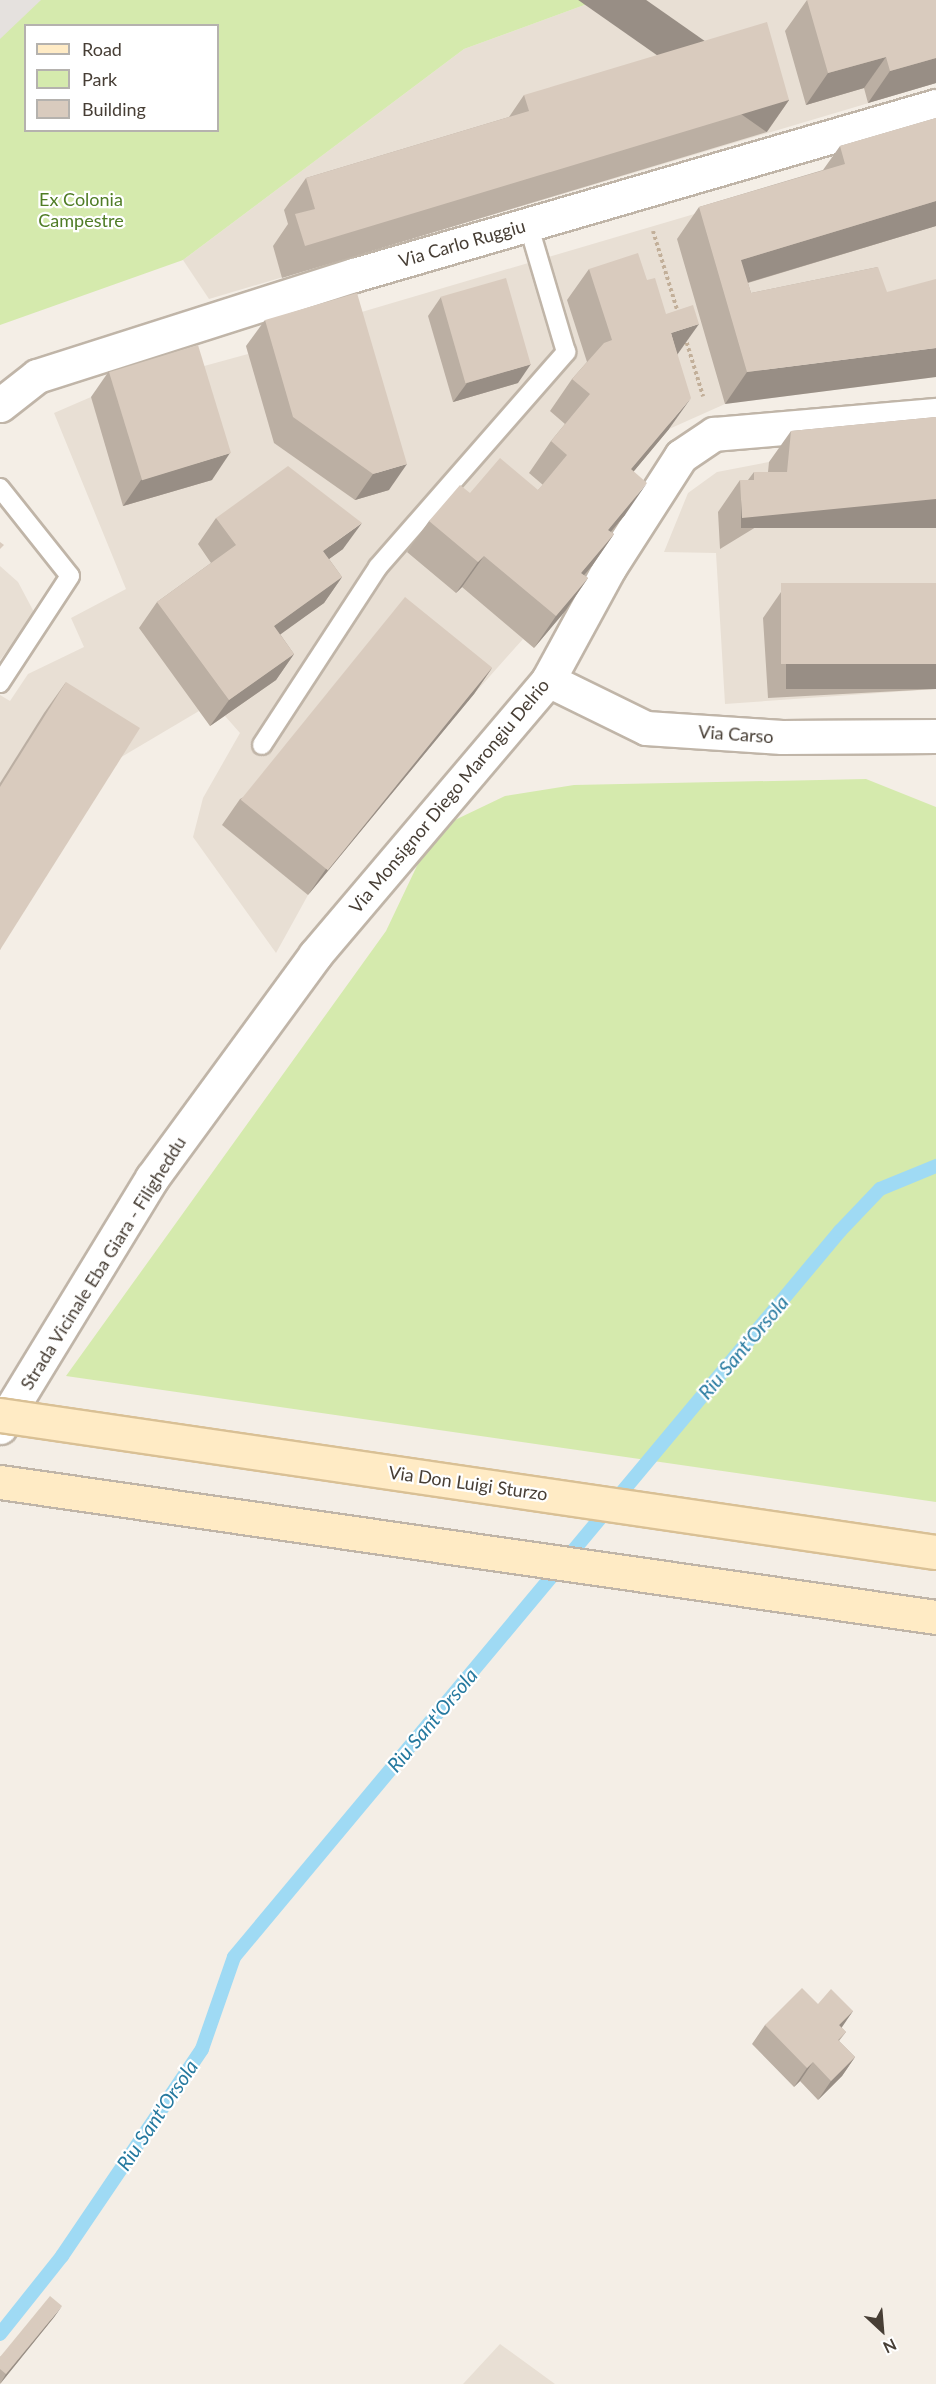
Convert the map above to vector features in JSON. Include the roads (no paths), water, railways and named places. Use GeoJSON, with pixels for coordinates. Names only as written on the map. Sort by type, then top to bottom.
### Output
{"type":"FeatureCollection","features":[{"type":"Feature","properties":{"kind":"main road","name":"Via Don Luigi Sturzo"},"geometry":{"type":"LineString","coordinates":[[0,1415],[936,1552]]}},
{"type":"Feature","properties":{"kind":"main road"},"geometry":{"type":"LineString","coordinates":[[0,1482],[936,1617]]}},
{"type":"Feature","properties":{"kind":"street","name":"Via Carlo Ruggiu"},"geometry":{"type":"LineString","coordinates":[[0,405],[37,376],[528,224],[936,106]]}},
{"type":"Feature","properties":{"kind":"street","name":"Via Monsignor Diego Marongiu Delrio"},"geometry":{"type":"LineString","coordinates":[[315,955],[548,680],[609,568],[681,456],[714,434],[936,415]]}},
{"type":"Feature","properties":{"kind":"street","name":"Via Carso"},"geometry":{"type":"LineString","coordinates":[[548,680],[646,728],[782,736],[936,736]]}},
{"type":"Feature","properties":{"kind":"street","name":"Strada Vicinale Eba Giara - Filigheddu"},"geometry":{"type":"LineString","coordinates":[[0,1427],[152,1178],[315,955]]}},
{"type":"Feature","properties":{"kind":"lane"},"geometry":{"type":"LineString","coordinates":[[262,745],[378,567],[566,352],[528,224]]}},
{"type":"Feature","properties":{"kind":"lane"},"geometry":{"type":"LineString","coordinates":[[0,488],[70,576],[0,683]]}},
{"type":"Feature","properties":{"kind":"waterway","name":"Riu Sant'Orsola"},"geometry":{"type":"LineString","coordinates":[[0,2334],[62,2256],[202,2049],[234,1957],[840,1231],[880,1189],[936,1166]]}},
{"type":"Feature","properties":{"kind":"park label","name":"Ex Colonia Campestre"},"geometry":{"type":"Point","coordinates":[81,210]}}]}
